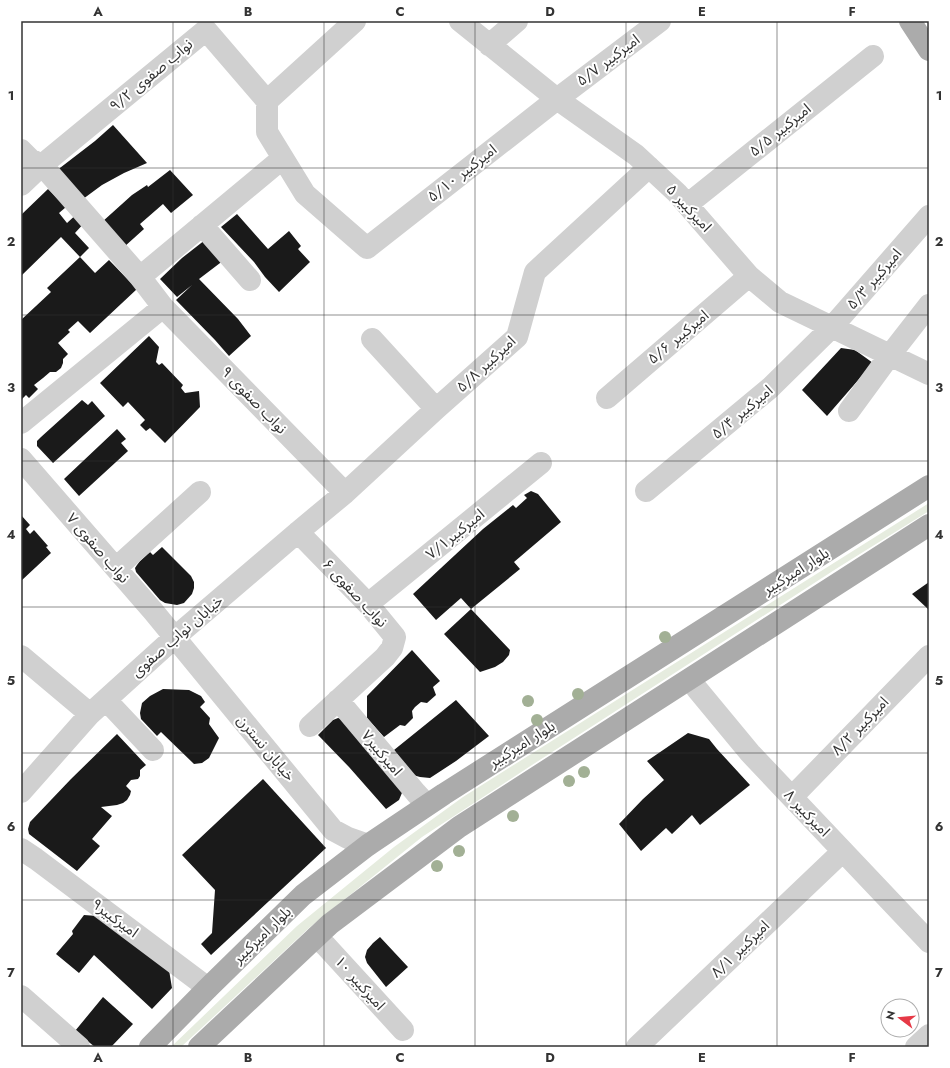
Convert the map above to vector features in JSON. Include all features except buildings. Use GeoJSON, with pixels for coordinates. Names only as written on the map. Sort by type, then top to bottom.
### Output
{"type":"FeatureCollection","features":[{"type":"Feature","properties":{"kind":"main road"},"geometry":{"type":"LineString","coordinates":[[910,21],[929,50]]}},
{"type":"Feature","properties":{"kind":"main road","name":"بلوار امیرکبیر"},"geometry":{"type":"LineString","coordinates":[[150,1047],[303,895],[368,845],[428,805],[929,486]]}},
{"type":"Feature","properties":{"kind":"main road"},"geometry":{"type":"LineString","coordinates":[[199,1047],[330,924],[459,827],[922,530],[901,504]]}},
{"type":"Feature","properties":{"kind":"street"},"geometry":{"type":"LineString","coordinates":[[140,277],[283,158],[267,132],[267,101],[355,21]]}},
{"type":"Feature","properties":{"kind":"street","name":"امیرکبیر ۵"},"geometry":{"type":"LineString","coordinates":[[460,21],[557,99],[636,155],[688,204],[749,276],[780,302],[929,374]]}},
{"type":"Feature","properties":{"kind":"street"},"geometry":{"type":"LineString","coordinates":[[489,45],[517,21]]}},
{"type":"Feature","properties":{"kind":"street","name":"امیرکبیر ۵/۷"},"geometry":{"type":"LineString","coordinates":[[557,99],[660,21]]}},
{"type":"Feature","properties":{"kind":"street","name":"نواب صفوی ۹/۲"},"geometry":{"type":"LineString","coordinates":[[21,185],[201,25],[267,101]]}},
{"type":"Feature","properties":{"kind":"street","name":"امیرکبیر ۵/۵"},"geometry":{"type":"LineString","coordinates":[[688,204],[873,56]]}},
{"type":"Feature","properties":{"kind":"street","name":"امیرکبیر ۵/۱۰"},"geometry":{"type":"LineString","coordinates":[[283,158],[305,194],[367,248],[557,99]]}},
{"type":"Feature","properties":{"kind":"street","name":"نواب صفوی ۹"},"geometry":{"type":"LineString","coordinates":[[21,150],[30,159],[42,165],[140,277],[163,307],[345,493]]}},
{"type":"Feature","properties":{"kind":"street","name":"امیرکبیر ۵/۸"},"geometry":{"type":"LineString","coordinates":[[345,493],[517,337],[535,272],[649,167]]}},
{"type":"Feature","properties":{"kind":"street","name":"امیرکبیر ۵/۳"},"geometry":{"type":"LineString","coordinates":[[832,327],[923,224]]}},
{"type":"Feature","properties":{"kind":"street"},"geometry":{"type":"LineString","coordinates":[[202,225],[250,280]]}},
{"type":"Feature","properties":{"kind":"street","name":"امیرکبیر ۵/۶"},"geometry":{"type":"LineString","coordinates":[[607,398],[749,276]]}},
{"type":"Feature","properties":{"kind":"street"},"geometry":{"type":"LineString","coordinates":[[849,411],[929,305]]}},
{"type":"Feature","properties":{"kind":"street"},"geometry":{"type":"LineString","coordinates":[[21,423],[163,307]]}},
{"type":"Feature","properties":{"kind":"street","name":"امیرکبیر ۵/۴"},"geometry":{"type":"LineString","coordinates":[[646,491],[770,388],[832,327]]}},
{"type":"Feature","properties":{"kind":"street"},"geometry":{"type":"LineString","coordinates":[[372,339],[436,409]]}},
{"type":"Feature","properties":{"kind":"street","name":"نواب صفوی ۷"},"geometry":{"type":"LineString","coordinates":[[21,459],[116,568],[174,638]]}},
{"type":"Feature","properties":{"kind":"street","name":"امیرکبیر۷/۱"},"geometry":{"type":"LineString","coordinates":[[368,604],[541,464]]}},
{"type":"Feature","properties":{"kind":"street"},"geometry":{"type":"LineString","coordinates":[[116,568],[200,492]]}},
{"type":"Feature","properties":{"kind":"street","name":"خیابان نواب صفوی"},"geometry":{"type":"LineString","coordinates":[[21,792],[90,714],[174,638],[345,493]]}},
{"type":"Feature","properties":{"kind":"street","name":"نواب صفوی ۶"},"geometry":{"type":"LineString","coordinates":[[298,532],[368,604],[395,637],[392,648],[385,657],[338,700]]}},
{"type":"Feature","properties":{"kind":"street","name":"خیابان نسترن"},"geometry":{"type":"LineString","coordinates":[[174,638],[333,830],[348,838],[368,845]]}},
{"type":"Feature","properties":{"kind":"street"},"geometry":{"type":"LineString","coordinates":[[21,656],[90,714]]}},
{"type":"Feature","properties":{"kind":"street","name":"امیرکبیر ۸/۲"},"geometry":{"type":"LineString","coordinates":[[792,797],[929,656]]}},
{"type":"Feature","properties":{"kind":"street","name":"امیرکبیر ۸"},"geometry":{"type":"LineString","coordinates":[[690,679],[750,753],[929,942]]}},
{"type":"Feature","properties":{"kind":"street"},"geometry":{"type":"LineString","coordinates":[[106,700],[153,750]]}},
{"type":"Feature","properties":{"kind":"street"},"geometry":{"type":"LineString","coordinates":[[310,726],[338,700]]}},
{"type":"Feature","properties":{"kind":"street","name":"امیرکبیر۷"},"geometry":{"type":"LineString","coordinates":[[338,700],[416,793],[428,805]]}},
{"type":"Feature","properties":{"kind":"street","name":"امیرکبیر۹"},"geometry":{"type":"LineString","coordinates":[[21,849],[208,988]]}},
{"type":"Feature","properties":{"kind":"street","name":"امیرکبیر ۸/۱"},"geometry":{"type":"LineString","coordinates":[[637,1047],[843,851]]}},
{"type":"Feature","properties":{"kind":"street","name":"امیرکبیر ۱۰"},"geometry":{"type":"LineString","coordinates":[[316,937],[403,1030]]}},
{"type":"Feature","properties":{"kind":"street"},"geometry":{"type":"LineString","coordinates":[[21,996],[79,1047]]}},
{"type":"Feature","properties":{"kind":"street"},"geometry":{"type":"LineString","coordinates":[[916,1047],[929,1035]]}},
{"type":"Feature","properties":{"kind":"shaded area"},"geometry":{"type":"Polygon","coordinates":[[[929,503],[929,511],[839,567],[422,837],[309,928],[181,1047],[172,1046],[297,926],[394,847],[463,797],[929,503]]]}}]}
